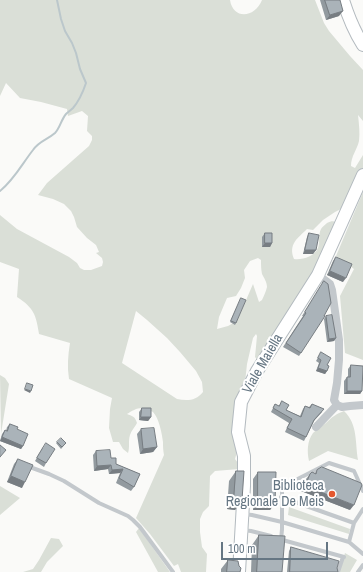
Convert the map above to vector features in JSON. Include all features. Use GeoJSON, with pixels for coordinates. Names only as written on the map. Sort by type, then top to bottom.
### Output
{"type":"FeatureCollection","features":[{"type":"Feature","properties":{"kind":"main road"},"geometry":{"type":"LineString","coordinates":[[343,0],[348,16],[363,45]]}},
{"type":"Feature","properties":{"kind":"main road","name":"Viale Maiella"},"geometry":{"type":"LineString","coordinates":[[239,572],[244,486],[244,456],[238,432],[241,402],[257,371],[318,275],[363,175]]}},
{"type":"Feature","properties":{"kind":"street"},"geometry":{"type":"LineString","coordinates":[[318,275],[330,284],[332,290],[339,340],[339,360],[334,400],[337,405],[342,407],[363,405]]}},
{"type":"Feature","properties":{"kind":"street"},"geometry":{"type":"LineString","coordinates":[[316,427],[337,405]]}},
{"type":"Feature","properties":{"kind":"lane"},"geometry":{"type":"LineString","coordinates":[[282,543],[282,487],[329,463],[354,471],[363,491]]}},
{"type":"Feature","properties":{"kind":"lane"},"geometry":{"type":"LineString","coordinates":[[22,464],[64,481],[99,503],[132,519],[140,526],[173,572]]}},
{"type":"Feature","properties":{"kind":"lane"},"geometry":{"type":"LineString","coordinates":[[282,497],[354,523]]}},
{"type":"Feature","properties":{"kind":"lane"},"geometry":{"type":"LineString","coordinates":[[349,542],[354,523],[363,509]]}},
{"type":"Feature","properties":{"kind":"lane"},"geometry":{"type":"LineString","coordinates":[[242,514],[282,522],[349,542],[363,554]]}},
{"type":"Feature","properties":{"kind":"lane"},"geometry":{"type":"LineString","coordinates":[[242,530],[251,531],[343,557],[338,572]]}},
{"type":"Feature","properties":{"kind":"lane"},"geometry":{"type":"LineString","coordinates":[[358,572],[363,565]]}},
{"type":"Feature","properties":{"kind":"shaded area"},"geometry":{"type":"Polygon","coordinates":[[[0,0],[230,0],[235,11],[240,14],[244,14],[250,13],[254,10],[259,6],[262,0],[315,0],[324,23],[329,31],[363,70],[363,121],[358,115],[359,141],[351,166],[355,168],[363,155],[363,171],[347,206],[323,220],[313,230],[307,229],[297,238],[293,245],[292,254],[294,259],[301,259],[311,256],[318,248],[321,228],[328,222],[336,222],[316,278],[258,361],[255,357],[256,334],[253,338],[247,364],[238,448],[235,459],[241,467],[239,469],[215,471],[210,476],[209,506],[203,512],[200,519],[202,547],[207,554],[206,572],[181,572],[178,564],[174,566],[136,518],[164,455],[159,422],[155,415],[153,412],[142,408],[127,414],[132,416],[137,423],[130,435],[128,453],[123,449],[119,442],[113,442],[109,428],[112,398],[69,379],[68,361],[70,343],[39,334],[37,322],[33,312],[17,297],[19,269],[0,262],[0,215],[17,229],[69,257],[84,270],[91,270],[102,266],[102,258],[96,253],[99,252],[96,245],[77,227],[71,211],[64,204],[38,195],[47,183],[89,146],[92,136],[87,131],[88,116],[82,111],[68,116],[67,109],[20,98],[6,83],[0,96],[0,0]],[[258,258],[250,261],[244,270],[245,278],[236,296],[227,298],[219,317],[217,329],[228,326],[237,321],[253,284],[259,302],[262,300],[267,285],[262,274],[261,260],[258,258]],[[136,311],[122,363],[177,399],[194,399],[200,395],[203,392],[202,382],[196,371],[167,338],[136,311]]]}},
{"type":"Feature","properties":{"kind":"shaded area"},"geometry":{"type":"Polygon","coordinates":[[[363,192],[363,360],[345,353],[340,296],[354,269],[336,256],[363,192]]]}},
{"type":"Feature","properties":{"kind":"shaded area"},"geometry":{"type":"Polygon","coordinates":[[[0,375],[5,378],[9,384],[1,434],[0,375]]]}},
{"type":"Feature","properties":{"kind":"shaded area"},"geometry":{"type":"Polygon","coordinates":[[[344,411],[352,422],[354,428],[358,460],[328,451],[309,461],[308,447],[313,433],[334,416],[344,411]]]}},
{"type":"Feature","properties":{"kind":"shaded area"},"geometry":{"type":"Polygon","coordinates":[[[0,486],[20,498],[0,515],[0,486]]]}},
{"type":"Feature","properties":{"kind":"shaded area"},"geometry":{"type":"Polygon","coordinates":[[[289,507],[350,529],[349,534],[288,515],[289,507]]]}},
{"type":"Feature","properties":{"kind":"shaded area"},"geometry":{"type":"Polygon","coordinates":[[[139,528],[170,572],[158,572],[136,532],[139,528]]]}},
{"type":"Feature","properties":{"kind":"shaded area"},"geometry":{"type":"Polygon","coordinates":[[[51,538],[59,539],[63,546],[47,562],[41,572],[23,572],[33,569],[51,538]]]}},
{"type":"Feature","properties":{"kind":"shaded area"},"geometry":{"type":"Polygon","coordinates":[[[345,553],[357,560],[350,572],[339,572],[345,553]]]}},
{"type":"Feature","properties":{"kind":"building"},"geometry":{"type":"Polygon","coordinates":[[[325,0],[340,0],[343,11],[330,15],[325,0]]]}},
{"type":"Feature","properties":{"kind":"building"},"geometry":{"type":"Polygon","coordinates":[[[265,233],[272,233],[272,243],[265,243],[265,233]]]}},
{"type":"Feature","properties":{"kind":"building"},"geometry":{"type":"Polygon","coordinates":[[[309,233],[319,235],[316,250],[305,250],[309,233]]]}},
{"type":"Feature","properties":{"kind":"building"},"geometry":{"type":"Polygon","coordinates":[[[336,257],[352,264],[346,278],[330,271],[336,257]]]}},
{"type":"Feature","properties":{"kind":"building"},"geometry":{"type":"Polygon","coordinates":[[[324,281],[328,284],[331,303],[325,316],[301,353],[286,343],[306,313],[305,312],[324,281]]]}},
{"type":"Feature","properties":{"kind":"building"},"geometry":{"type":"Polygon","coordinates":[[[241,298],[246,300],[236,323],[231,321],[241,298]]]}},
{"type":"Feature","properties":{"kind":"building"},"geometry":{"type":"Polygon","coordinates":[[[332,315],[336,338],[329,339],[326,316],[332,315]]]}},
{"type":"Feature","properties":{"kind":"building"},"geometry":{"type":"Polygon","coordinates":[[[321,352],[331,358],[327,365],[329,366],[327,371],[318,368],[321,360],[318,358],[321,352]]]}},
{"type":"Feature","properties":{"kind":"building"},"geometry":{"type":"Polygon","coordinates":[[[351,365],[363,366],[362,391],[347,391],[347,377],[350,377],[351,365]]]}},
{"type":"Feature","properties":{"kind":"building"},"geometry":{"type":"Polygon","coordinates":[[[27,383],[33,385],[31,391],[25,389],[27,383]]]}},
{"type":"Feature","properties":{"kind":"building"},"geometry":{"type":"Polygon","coordinates":[[[282,401],[289,405],[286,410],[301,417],[305,406],[310,408],[312,404],[324,409],[314,420],[306,437],[287,428],[292,419],[273,408],[275,404],[279,406],[282,401]]]}},
{"type":"Feature","properties":{"kind":"building"},"geometry":{"type":"Polygon","coordinates":[[[142,408],[151,408],[151,417],[141,417],[142,408]]]}},
{"type":"Feature","properties":{"kind":"building"},"geometry":{"type":"Polygon","coordinates":[[[10,424],[18,427],[17,429],[28,434],[23,446],[2,437],[10,424]]]}},
{"type":"Feature","properties":{"kind":"building"},"geometry":{"type":"Polygon","coordinates":[[[154,428],[157,447],[143,449],[141,429],[154,428]]]}},
{"type":"Feature","properties":{"kind":"building"},"geometry":{"type":"Polygon","coordinates":[[[61,438],[66,443],[62,447],[57,442],[61,438]]]}},
{"type":"Feature","properties":{"kind":"building"},"geometry":{"type":"Polygon","coordinates":[[[46,443],[55,449],[46,463],[37,458],[46,443]]]}},
{"type":"Feature","properties":{"kind":"building"},"geometry":{"type":"Polygon","coordinates":[[[0,445],[6,450],[0,457],[0,445]]]}},
{"type":"Feature","properties":{"kind":"building"},"geometry":{"type":"Polygon","coordinates":[[[110,450],[111,458],[116,458],[116,464],[140,474],[134,487],[119,478],[123,469],[112,470],[111,465],[97,466],[96,451],[110,450]]]}},
{"type":"Feature","properties":{"kind":"building"},"geometry":{"type":"Polygon","coordinates":[[[18,459],[33,465],[25,482],[11,476],[18,459]]]}},
{"type":"Feature","properties":{"kind":"building"},"geometry":{"type":"Polygon","coordinates":[[[322,467],[361,483],[362,485],[354,505],[305,486],[310,474],[312,472],[316,474],[317,470],[322,467]]]}},
{"type":"Feature","properties":{"kind":"building"},"geometry":{"type":"Polygon","coordinates":[[[236,471],[244,471],[242,500],[234,499],[236,471]]]}},
{"type":"Feature","properties":{"kind":"building"},"geometry":{"type":"Polygon","coordinates":[[[258,472],[276,472],[275,503],[258,503],[258,472]]]}},
{"type":"Feature","properties":{"kind":"building"},"geometry":{"type":"Polygon","coordinates":[[[259,535],[285,536],[282,572],[257,572],[259,535]]]}},
{"type":"Feature","properties":{"kind":"building"},"geometry":{"type":"Polygon","coordinates":[[[291,547],[339,561],[337,568],[338,572],[290,572],[291,547]]]}},
{"type":"Feature","properties":{"kind":"building"},"geometry":{"type":"Polygon","coordinates":[[[228,560],[238,561],[241,568],[240,572],[227,572],[228,560]]]}},
{"type":"Feature","properties":{"kind":"waterway"},"geometry":{"type":"LineString","coordinates":[[0,191],[14,177],[35,147],[57,131],[64,116],[77,102],[86,83],[72,43],[65,31],[57,0]]}},
{"type":"Feature","properties":{"kind":"place","name":"Biblioteca Regionale De Meis"},"geometry":{"type":"Point","coordinates":[332,494]}}]}
